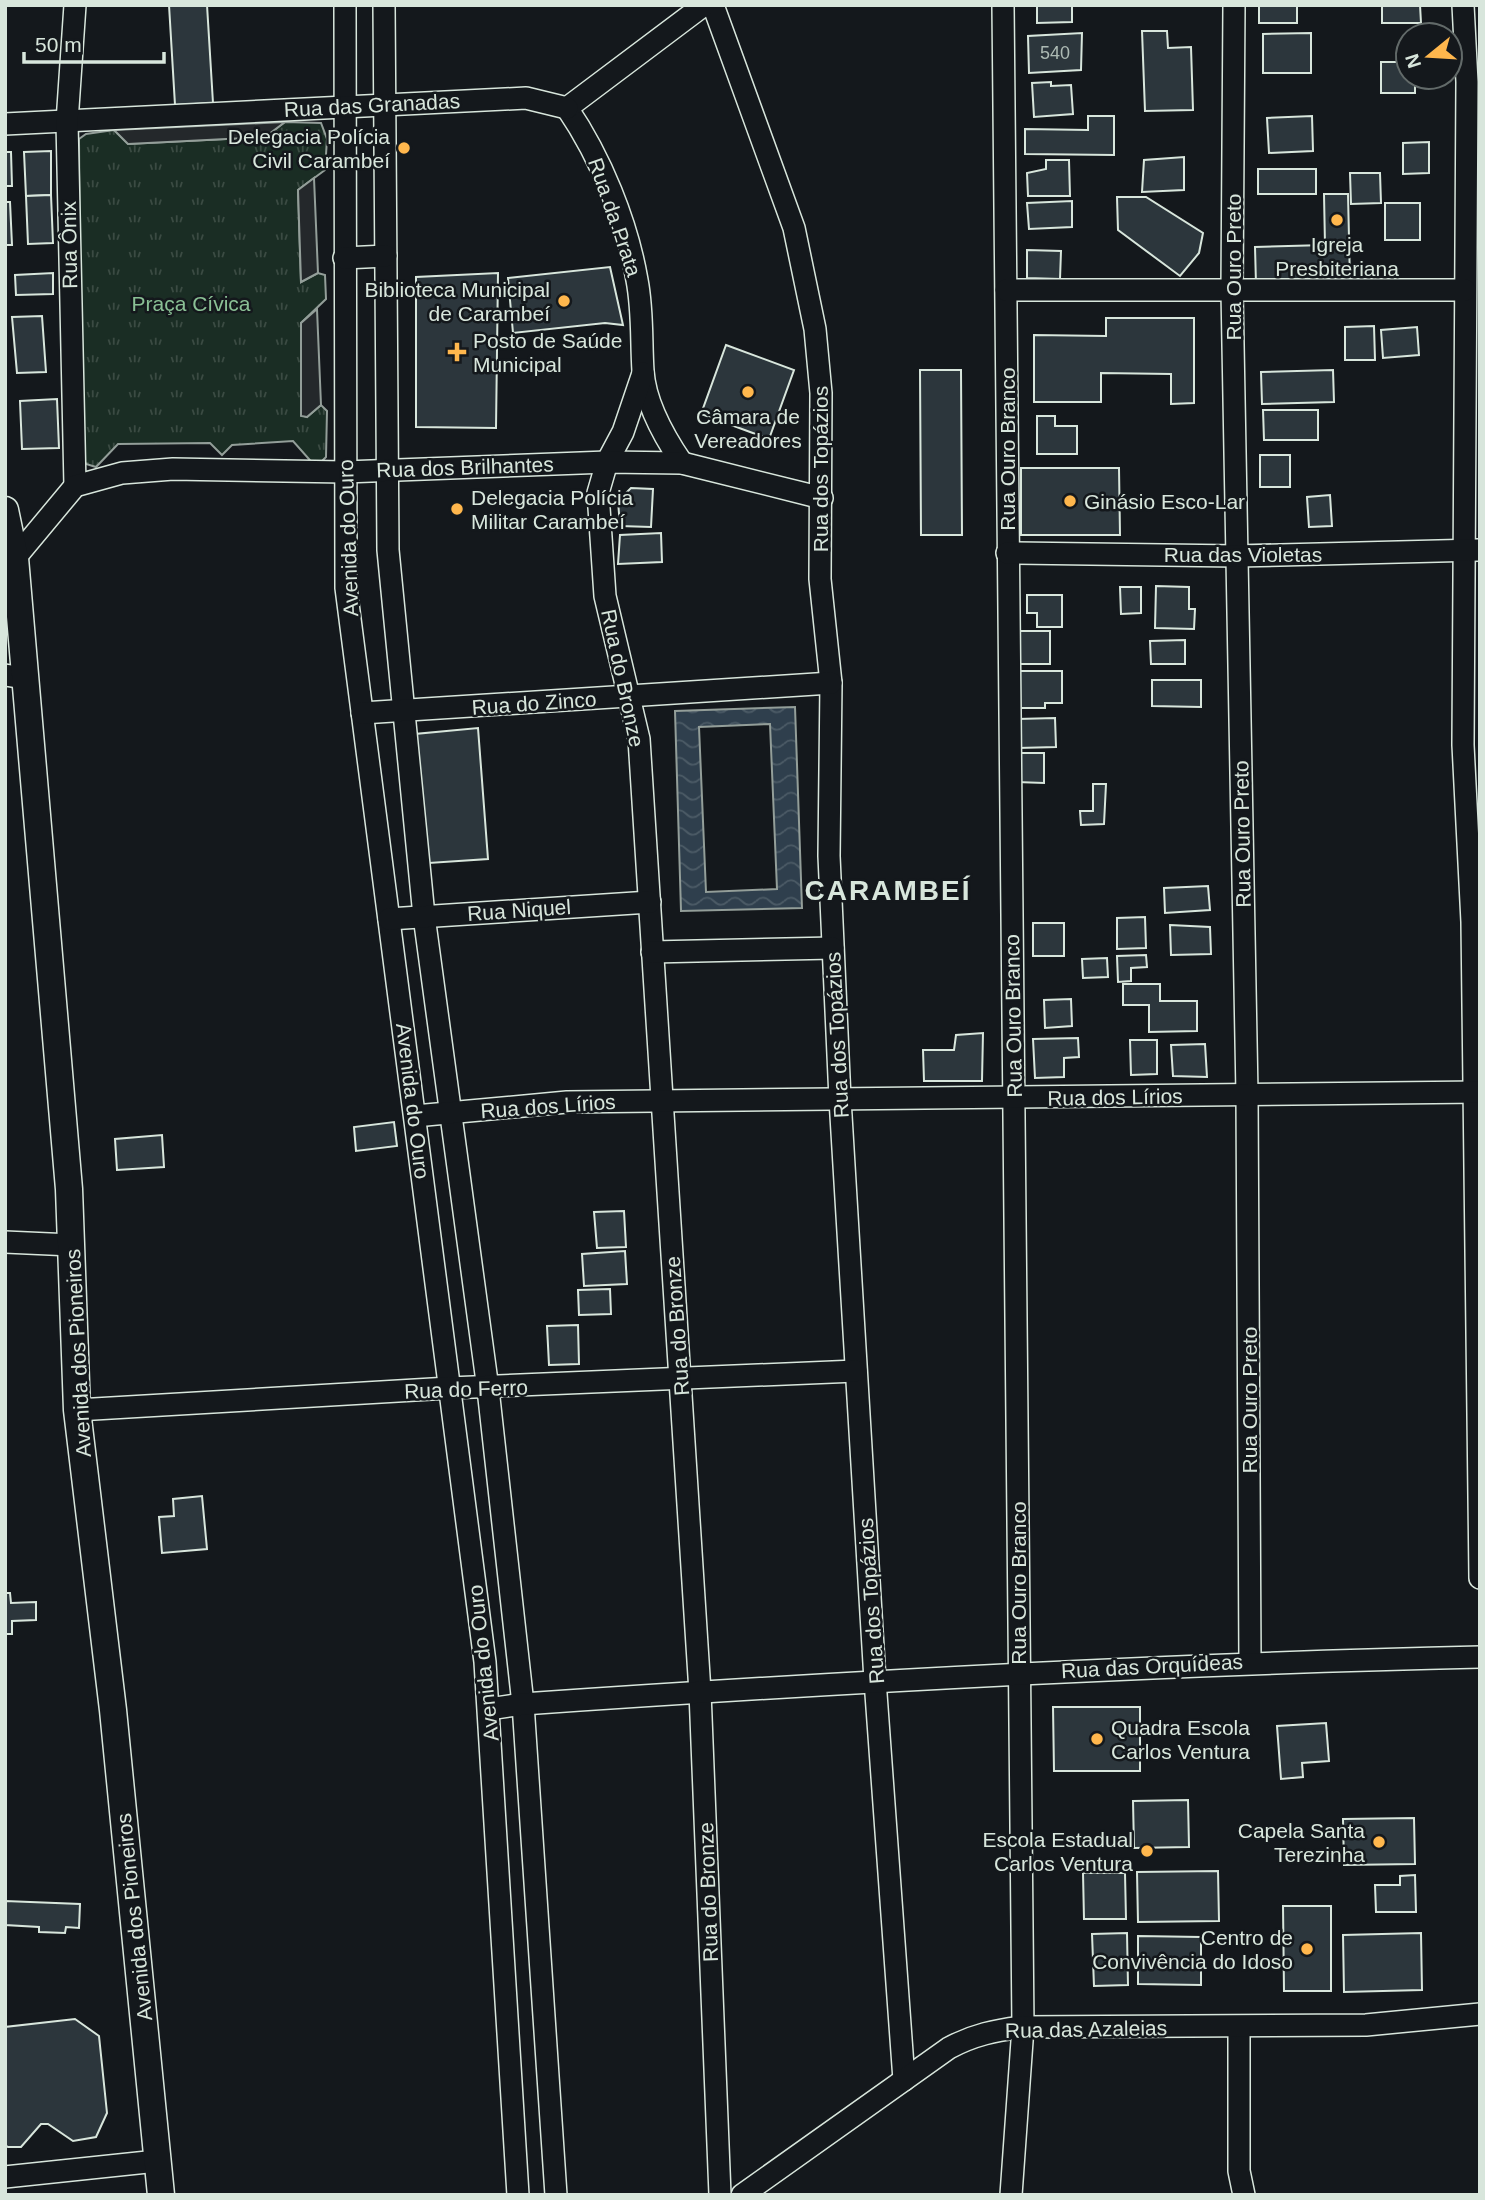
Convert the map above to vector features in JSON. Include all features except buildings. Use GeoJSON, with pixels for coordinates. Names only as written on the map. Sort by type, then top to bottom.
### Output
{"type":"FeatureCollection","features":[{"type":"Feature","properties":{"kind":"main road","name":"Avenida dos Pioneiros"},"geometry":{"type":"LineString","coordinates":[[5,510],[15,558],[14,676],[72,1245],[77,1410],[113,1710],[161,2195]]}},
{"type":"Feature","properties":{"kind":"street","name":"Rua Ônix"},"geometry":{"type":"LineString","coordinates":[[75,5],[67,122],[75,486]]}},
{"type":"Feature","properties":{"kind":"street","name":"Avenida do Ouro"},"geometry":{"type":"LineString","coordinates":[[345,5],[346,588],[489,1709],[518,2195]]}},
{"type":"Feature","properties":{"kind":"street","name":"Avenida do Ouro"},"geometry":{"type":"LineString","coordinates":[[384,5],[388,550],[424,916],[453,1113],[488,1389],[523,1704],[556,2195]]}},
{"type":"Feature","properties":{"kind":"street"},"geometry":{"type":"LineString","coordinates":[[568,108],[704,5]]}},
{"type":"Feature","properties":{"kind":"street","name":"Rua dos Topázios"},"geometry":{"type":"LineString","coordinates":[[713,5],[754,111],[804,265],[815,329],[821,393],[820,579],[831,683],[829,856],[840,1099],[875,1680],[904,2080]]}},
{"type":"Feature","properties":{"kind":"street","name":"Rua Ouro Branco"},"geometry":{"type":"LineString","coordinates":[[1003,5],[1023,2027],[1011,2195]]}},
{"type":"Feature","properties":{"kind":"street","name":"Rua Ouro Preto"},"geometry":{"type":"LineString","coordinates":[[1234,5],[1232,291],[1247,1094],[1250,1662]]}},
{"type":"Feature","properties":{"kind":"street"},"geometry":{"type":"LineString","coordinates":[[1463,5],[1474,82],[1465,290],[1473,550],[1472,745],[1476,922],[1480,1577]]}},
{"type":"Feature","properties":{"kind":"street","name":"Rua das Granadas"},"geometry":{"type":"LineString","coordinates":[[5,124],[526,98],[568,108]]}},
{"type":"Feature","properties":{"kind":"street","name":"Rua da Prata"},"geometry":{"type":"LineString","coordinates":[[568,108],[600,165],[631,256],[637,279],[644,335],[643,373],[623,432],[607,463]]}},
{"type":"Feature","properties":{"kind":"street"},"geometry":{"type":"LineString","coordinates":[[344,258],[386,256]]}},
{"type":"Feature","properties":{"kind":"street"},"geometry":{"type":"LineString","coordinates":[[1006,290],[1465,290]]}},
{"type":"Feature","properties":{"kind":"street","name":"Rua da Prata"},"geometry":{"type":"LineString","coordinates":[[643,373],[660,426],[682,463]]}},
{"type":"Feature","properties":{"kind":"street","name":"Rua do Bronze"},"geometry":{"type":"LineString","coordinates":[[607,463],[598,493],[605,596],[639,738],[650,902],[700,1692],[720,2195]]}},
{"type":"Feature","properties":{"kind":"street","name":"Rua dos Brilhantes"},"geometry":{"type":"LineString","coordinates":[[75,486],[122,473],[173,469],[345,472],[682,463],[822,498]]}},
{"type":"Feature","properties":{"kind":"street"},"geometry":{"type":"LineString","coordinates":[[15,558],[75,486]]}},
{"type":"Feature","properties":{"kind":"street","name":"Rua das Violetas"},"geometry":{"type":"LineString","coordinates":[[1007,553],[1237,556],[1473,550]]}},
{"type":"Feature","properties":{"kind":"street","name":"Rua do Zinco"},"geometry":{"type":"LineString","coordinates":[[362,713],[831,683]]}},
{"type":"Feature","properties":{"kind":"street","name":"Rua Niquel"},"geometry":{"type":"LineString","coordinates":[[389,919],[650,902]]}},
{"type":"Feature","properties":{"kind":"street"},"geometry":{"type":"LineString","coordinates":[[652,952],[833,948]]}},
{"type":"Feature","properties":{"kind":"street","name":"Rua dos Lírios"},"geometry":{"type":"LineString","coordinates":[[415,1116],[567,1102],[1477,1092]]}},
{"type":"Feature","properties":{"kind":"street"},"geometry":{"type":"LineString","coordinates":[[5,1242],[72,1245]]}},
{"type":"Feature","properties":{"kind":"street","name":"Rua do Ferro"},"geometry":{"type":"LineString","coordinates":[[77,1410],[449,1388],[488,1389],[856,1371]]}},
{"type":"Feature","properties":{"kind":"street","name":"Rua das Orquídeas"},"geometry":{"type":"LineString","coordinates":[[489,1709],[523,1704],[1018,1672],[1250,1662],[1480,1657]]}},
{"type":"Feature","properties":{"kind":"street","name":"Rua das Azaleias"},"geometry":{"type":"LineString","coordinates":[[742,2195],[904,2080],[970,2037],[1023,2027],[1366,2025],[1480,2014]]}},
{"type":"Feature","properties":{"kind":"street"},"geometry":{"type":"LineString","coordinates":[[1239,2026],[1239,2171],[1244,2195]]}},
{"type":"Feature","properties":{"kind":"street"},"geometry":{"type":"LineString","coordinates":[[5,2178],[157,2161]]}},
{"type":"Feature","properties":{"kind":"green space","name":"Praça Cívica"},"geometry":{"type":"Polygon","coordinates":[[[285,122],[321,123],[327,139],[325,170],[298,190],[301,282],[318,273],[325,275],[326,299],[301,323],[301,415],[307,417],[321,405],[327,411],[326,457],[316,467],[293,441],[232,445],[222,455],[210,443],[118,444],[96,467],[86,464],[81,454],[79,139],[86,134],[114,130],[128,144],[265,137],[285,122]]]}},
{"type":"Feature","properties":{"kind":"shaded area"},"geometry":{"type":"Polygon","coordinates":[[[285,122],[265,137],[128,144],[114,130],[285,122]]]}},
{"type":"Feature","properties":{"kind":"shaded area"},"geometry":{"type":"Polygon","coordinates":[[[314,178],[318,273],[301,282],[298,190],[314,178]]]}},
{"type":"Feature","properties":{"kind":"shaded area"},"geometry":{"type":"Polygon","coordinates":[[[317,309],[321,405],[307,417],[301,416],[301,323],[317,309]]]}},
{"type":"Feature","properties":{"kind":"water"},"geometry":{"type":"Polygon","coordinates":[[[795,707],[802,908],[681,911],[675,711],[795,707]],[[770,724],[699,727],[706,892],[777,889],[770,724]]]}},
{"type":"Feature","properties":{"kind":"place","name":"Delegacia Polícia Civil Carambeí"},"geometry":{"type":"Point","coordinates":[404,148]}},
{"type":"Feature","properties":{"kind":"place","name":"Igreja Presbiteriana"},"geometry":{"type":"Point","coordinates":[1337,220]}},
{"type":"Feature","properties":{"kind":"place","name":"Biblioteca Municipal de Carambeí"},"geometry":{"type":"Point","coordinates":[564,301]}},
{"type":"Feature","properties":{"kind":"place","name":"Posto de Saúde Municipal"},"geometry":{"type":"Point","coordinates":[457,352]}},
{"type":"Feature","properties":{"kind":"place","name":"Câmara de Vereadores"},"geometry":{"type":"Point","coordinates":[748,392]}},
{"type":"Feature","properties":{"kind":"place","name":"Ginásio Esco-Lar"},"geometry":{"type":"Point","coordinates":[1070,501]}},
{"type":"Feature","properties":{"kind":"place","name":"Delegacia Polícia Militar Carambeí"},"geometry":{"type":"Point","coordinates":[457,509]}},
{"type":"Feature","properties":{"kind":"place","name":"Quadra Escola Carlos Ventura"},"geometry":{"type":"Point","coordinates":[1097,1739]}},
{"type":"Feature","properties":{"kind":"place","name":"Capela Santa Terezinha"},"geometry":{"type":"Point","coordinates":[1379,1842]}},
{"type":"Feature","properties":{"kind":"place","name":"Escola Estadual Carlos Ventura"},"geometry":{"type":"Point","coordinates":[1147,1851]}},
{"type":"Feature","properties":{"kind":"place","name":"Centro de Convivência do Idoso"},"geometry":{"type":"Point","coordinates":[1307,1949]}},
{"type":"Feature","properties":{"kind":"district","name":"CARAMBEÍ"},"geometry":{"type":"Point","coordinates":[888,890]}}]}
